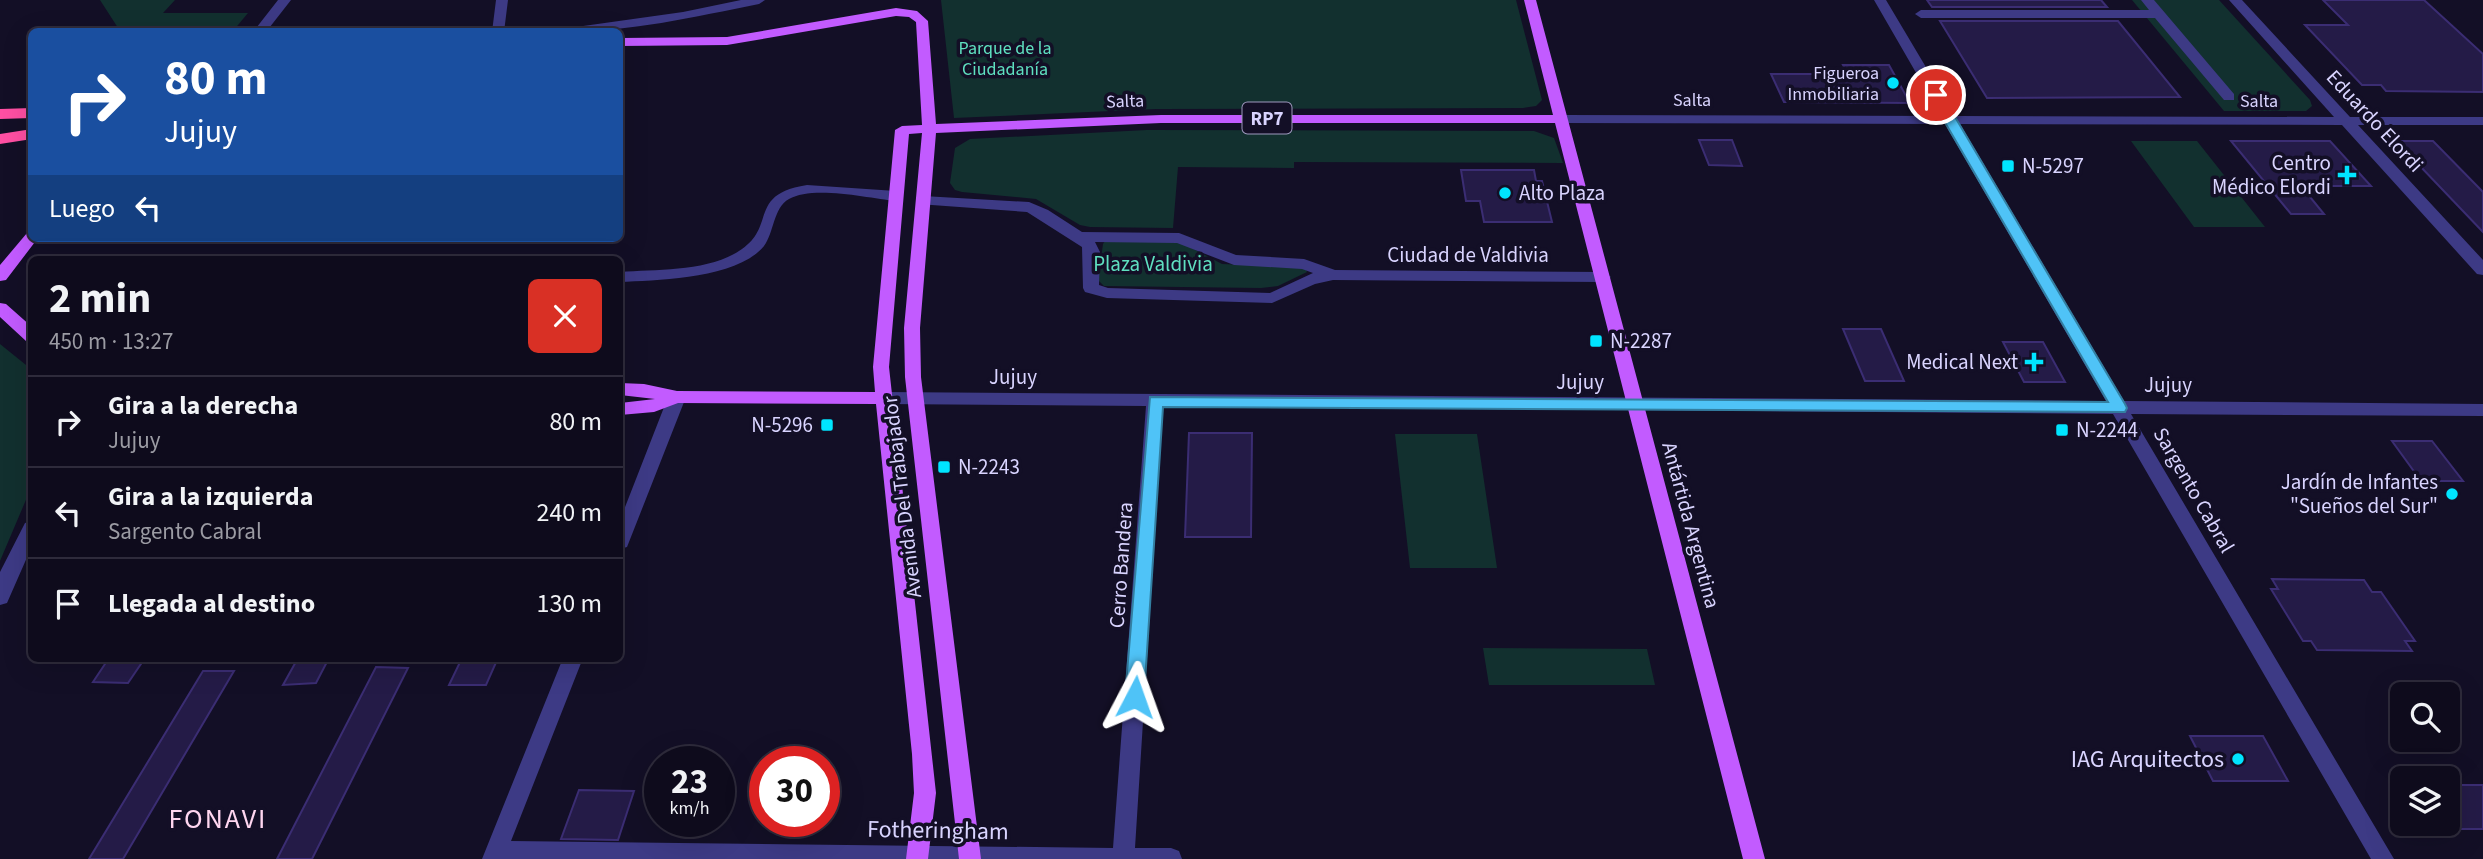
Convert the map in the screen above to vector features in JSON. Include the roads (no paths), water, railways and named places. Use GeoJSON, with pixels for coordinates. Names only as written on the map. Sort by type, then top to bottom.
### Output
{"type":"FeatureCollection","features":[{"type":"Feature","properties":{"kind":"highway"},"geometry":{"type":"LineString","coordinates":[[0,101],[28,100]]}},
{"type":"Feature","properties":{"kind":"highway"},"geometry":{"type":"LineString","coordinates":[[0,114],[28,113]]}},
{"type":"Feature","properties":{"kind":"highway"},"geometry":{"type":"LineString","coordinates":[[0,128],[28,126]]}},
{"type":"Feature","properties":{"kind":"highway"},"geometry":{"type":"LineString","coordinates":[[0,139],[28,135]]}},
{"type":"Feature","properties":{"kind":"main road","name":"Antártida Argentina"},"geometry":{"type":"LineString","coordinates":[[1530,0],[1754,859]]}},
{"type":"Feature","properties":{"kind":"main road","name":"Avenida Del Trabajador"},"geometry":{"type":"LineString","coordinates":[[623,42],[727,41],[887,12],[913,14],[919,17],[924,26],[929,129],[912,328],[915,399],[969,858]]}},
{"type":"Feature","properties":{"kind":"main road","name":"Salta"},"geometry":{"type":"LineString","coordinates":[[902,131],[1161,119],[1562,119]]}},
{"type":"Feature","properties":{"kind":"main road","name":"Avenida Del Trabajador"},"geometry":{"type":"LineString","coordinates":[[902,131],[881,337],[883,398],[923,754],[925,793],[917,858]]}},
{"type":"Feature","properties":{"kind":"main road"},"geometry":{"type":"LineString","coordinates":[[0,276],[28,241]]}},
{"type":"Feature","properties":{"kind":"main road"},"geometry":{"type":"LineString","coordinates":[[0,308],[28,333]]}},
{"type":"Feature","properties":{"kind":"main road","name":"Jujuy"},"geometry":{"type":"LineString","coordinates":[[623,389],[644,390],[677,397],[883,398]]}},
{"type":"Feature","properties":{"kind":"main road","name":"Jujuy"},"geometry":{"type":"LineString","coordinates":[[623,409],[654,406],[677,397]]}},
{"type":"Feature","properties":{"kind":"street"},"geometry":{"type":"LineString","coordinates":[[262,28],[285,0]]}},
{"type":"Feature","properties":{"kind":"street"},"geometry":{"type":"LineString","coordinates":[[498,28],[502,0]]}},
{"type":"Feature","properties":{"kind":"street"},"geometry":{"type":"LineString","coordinates":[[598,28],[683,16],[759,0]]}},
{"type":"Feature","properties":{"kind":"street","name":"Sargento Cabral"},"geometry":{"type":"LineString","coordinates":[[1880,0],[2383,859]]}},
{"type":"Feature","properties":{"kind":"street"},"geometry":{"type":"LineString","coordinates":[[2147,0],[2229,97]]}},
{"type":"Feature","properties":{"kind":"street","name":"Eduardo Elordi"},"geometry":{"type":"LineString","coordinates":[[2235,0],[2483,270]]}},
{"type":"Feature","properties":{"kind":"street"},"geometry":{"type":"LineString","coordinates":[[1921,14],[2158,14]]}},
{"type":"Feature","properties":{"kind":"street","name":"Salta"},"geometry":{"type":"LineString","coordinates":[[1562,119],[2483,121]]}},
{"type":"Feature","properties":{"kind":"street"},"geometry":{"type":"LineString","coordinates":[[623,277],[706,267],[730,262],[747,254],[756,246],[781,197],[793,192],[896,196]]}},
{"type":"Feature","properties":{"kind":"street"},"geometry":{"type":"LineString","coordinates":[[923,201],[1029,207],[1082,237]]}},
{"type":"Feature","properties":{"kind":"street","name":"Ciudad de Valdivia"},"geometry":{"type":"LineString","coordinates":[[1082,237],[1179,238],[1190,240],[1234,260],[1304,264],[1333,275]]}},
{"type":"Feature","properties":{"kind":"street","name":"Ciudad de Valdivia"},"geometry":{"type":"LineString","coordinates":[[1082,237],[1090,244],[1090,283],[1091,288],[1097,292],[1259,299],[1272,298],[1311,279],[1333,275],[1603,277]]}},
{"type":"Feature","properties":{"kind":"street"},"geometry":{"type":"LineString","coordinates":[[623,534],[677,397]]}},
{"type":"Feature","properties":{"kind":"street","name":"Jujuy"},"geometry":{"type":"LineString","coordinates":[[883,398],[2483,410]]}},
{"type":"Feature","properties":{"kind":"street","name":"Cerro Bandera"},"geometry":{"type":"LineString","coordinates":[[1124,859],[1155,401]]}},
{"type":"Feature","properties":{"kind":"street"},"geometry":{"type":"LineString","coordinates":[[0,597],[15,558],[28,535]]}},
{"type":"Feature","properties":{"kind":"street"},"geometry":{"type":"LineString","coordinates":[[494,855],[571,662]]}},
{"type":"Feature","properties":{"kind":"street","name":"Fotheringham"},"geometry":{"type":"LineString","coordinates":[[494,855],[1171,859]]}},
{"type":"Feature","properties":{"kind":"place","name":"Figueroa Inmobiliaria"},"geometry":{"type":"Point","coordinates":[1893,83]}},
{"type":"Feature","properties":{"kind":"place","name":"N-5297"},"geometry":{"type":"Point","coordinates":[2008,166]}},
{"type":"Feature","properties":{"kind":"place","name":"Centro Médico Elordi"},"geometry":{"type":"Point","coordinates":[2347,175]}},
{"type":"Feature","properties":{"kind":"place","name":"Alto Plaza"},"geometry":{"type":"Point","coordinates":[1505,193]}},
{"type":"Feature","properties":{"kind":"place","name":"N-2287"},"geometry":{"type":"Point","coordinates":[1596,341]}},
{"type":"Feature","properties":{"kind":"place","name":"Medical Next"},"geometry":{"type":"Point","coordinates":[2034,362]}},
{"type":"Feature","properties":{"kind":"place","name":"N-5296"},"geometry":{"type":"Point","coordinates":[827,425]}},
{"type":"Feature","properties":{"kind":"place","name":"N-2244"},"geometry":{"type":"Point","coordinates":[2062,430]}},
{"type":"Feature","properties":{"kind":"place","name":"N-2243"},"geometry":{"type":"Point","coordinates":[944,467]}},
{"type":"Feature","properties":{"kind":"place","name":"Jardín de Infantes \"Sueños del Sur\""},"geometry":{"type":"Point","coordinates":[2452,494]}},
{"type":"Feature","properties":{"kind":"place","name":"IAG Arquitectos"},"geometry":{"type":"Point","coordinates":[2238,759]}},
{"type":"Feature","properties":{"kind":"district","name":"FONAVI"},"geometry":{"type":"Point","coordinates":[218,818]}},
{"type":"Feature","properties":{"kind":"park label","name":"Parque de la Ciudadanía"},"geometry":{"type":"Point","coordinates":[1005,58]}},
{"type":"Feature","properties":{"kind":"park label","name":"Plaza Valdivia"},"geometry":{"type":"Point","coordinates":[1153,264]}}]}
